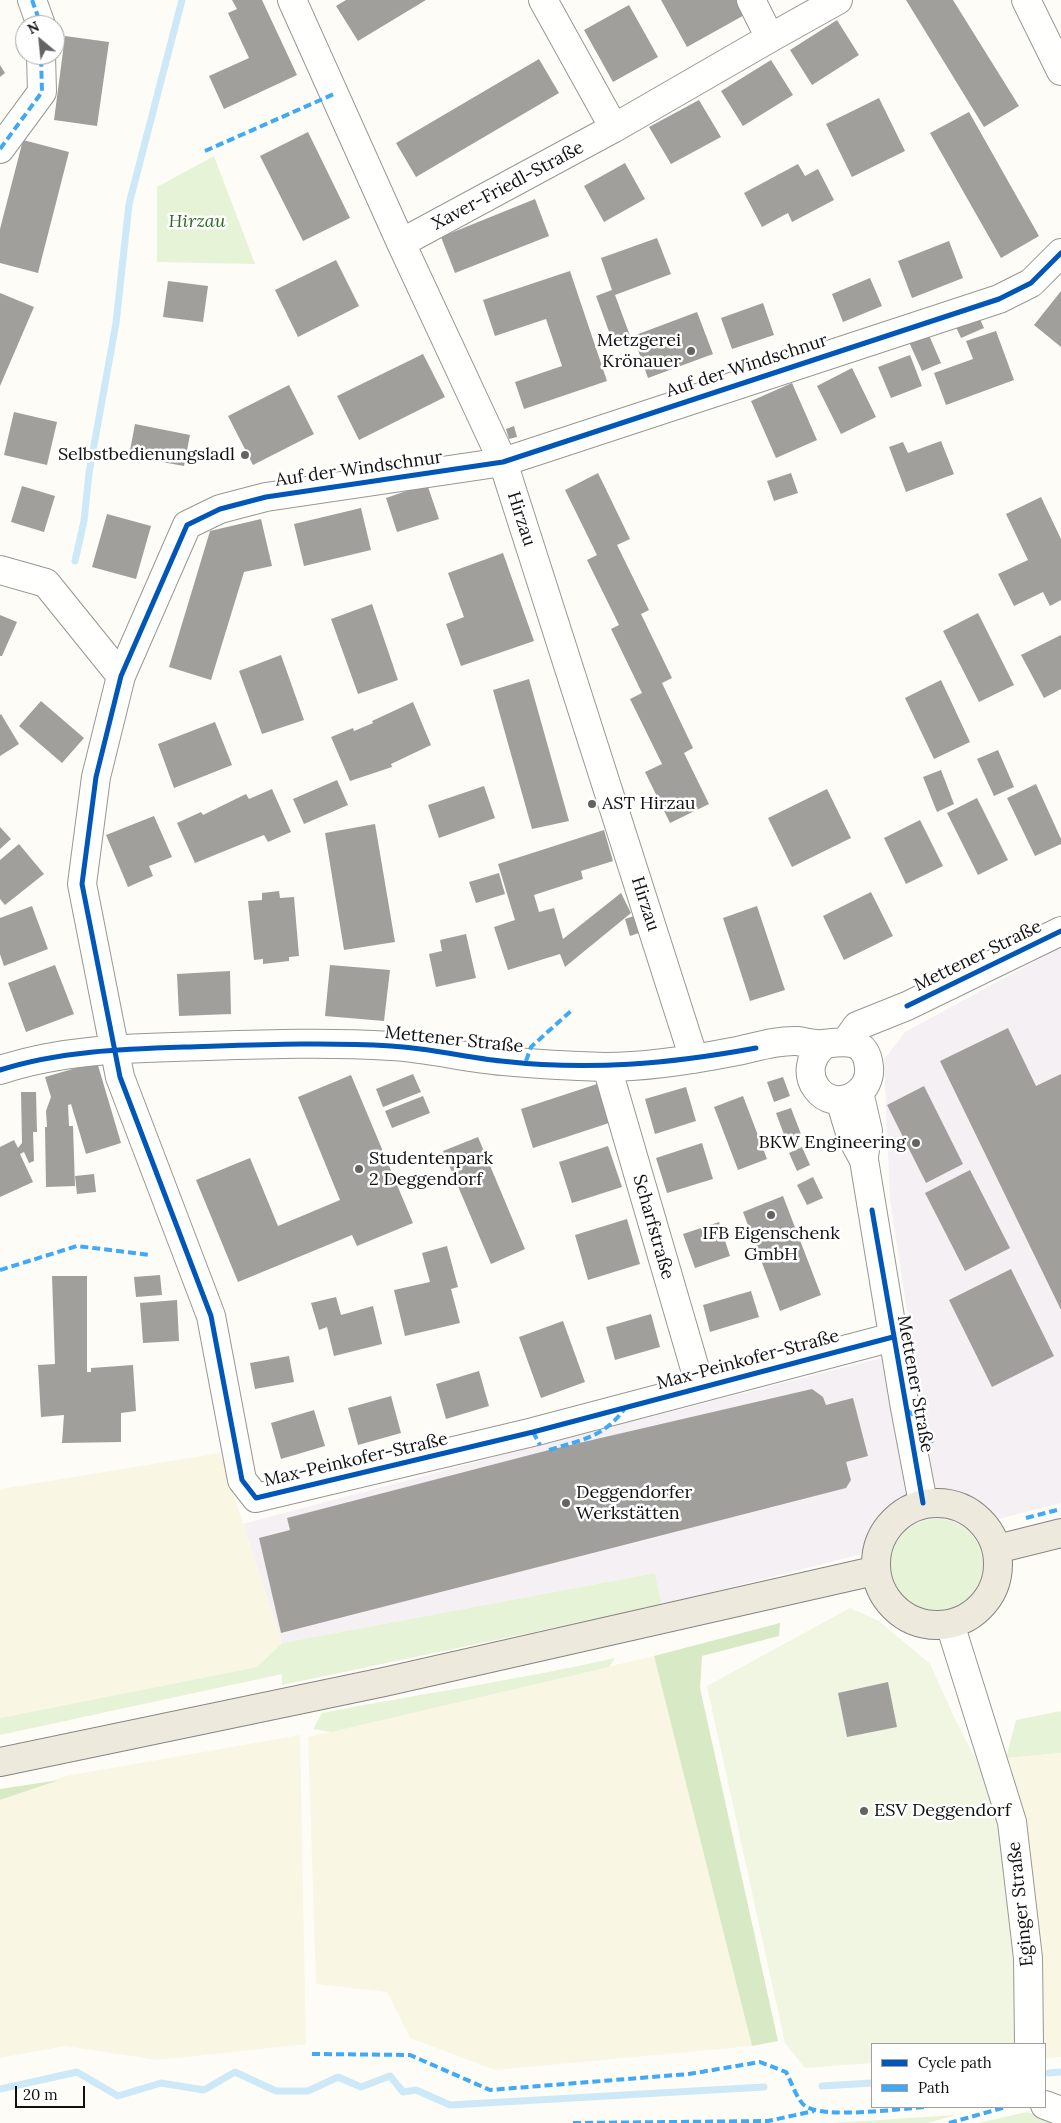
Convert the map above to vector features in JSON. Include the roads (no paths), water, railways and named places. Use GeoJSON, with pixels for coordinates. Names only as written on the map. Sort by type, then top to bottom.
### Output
{"type":"FeatureCollection","features":[{"type":"Feature","properties":{"kind":"main road"},"geometry":{"type":"LineString","coordinates":[[947,1502],[970,1511],[987,1528],[997,1549],[998,1574],[989,1597],[972,1614],[950,1624],[926,1625],[903,1616],[886,1599],[874,1571],[875,1553],[884,1530],[901,1513],[923,1503],[947,1502]]}},
{"type":"Feature","properties":{"kind":"main road"},"geometry":{"type":"LineString","coordinates":[[997,1549],[1061,1533]]}},
{"type":"Feature","properties":{"kind":"main road"},"geometry":{"type":"LineString","coordinates":[[0,1762],[384,1682],[874,1571]]}},
{"type":"Feature","properties":{"kind":"street"},"geometry":{"type":"LineString","coordinates":[[32,0],[37,15]]}},
{"type":"Feature","properties":{"kind":"street","name":"Hirzau"},"geometry":{"type":"LineString","coordinates":[[292,0],[401,243],[503,462],[694,1059]]}},
{"type":"Feature","properties":{"kind":"street"},"geometry":{"type":"LineString","coordinates":[[751,0],[770,38]]}},
{"type":"Feature","properties":{"kind":"street","name":"Xaver-Friedl-Straße"},"geometry":{"type":"LineString","coordinates":[[401,243],[614,128],[838,0]]}},
{"type":"Feature","properties":{"kind":"street"},"geometry":{"type":"LineString","coordinates":[[1026,0],[1061,71]]}},
{"type":"Feature","properties":{"kind":"street"},"geometry":{"type":"LineString","coordinates":[[548,2],[614,128]]}},
{"type":"Feature","properties":{"kind":"street"},"geometry":{"type":"LineString","coordinates":[[0,149],[42,92],[42,65]]}},
{"type":"Feature","properties":{"kind":"street","name":"Auf der Windschnur"},"geometry":{"type":"LineString","coordinates":[[114,1049],[82,884],[96,777],[121,676],[187,525],[220,510],[266,497],[503,462],[999,298],[1031,284],[1061,253]]}},
{"type":"Feature","properties":{"kind":"street"},"geometry":{"type":"LineString","coordinates":[[0,570],[46,583],[121,676]]}},
{"type":"Feature","properties":{"kind":"street","name":"Mettener Straße"},"geometry":{"type":"LineString","coordinates":[[0,1070],[30,1062],[114,1049],[298,1043],[393,1046],[503,1061],[607,1067],[694,1059],[756,1048],[782,1058],[836,1051],[857,1026],[907,1006],[1061,931]]}},
{"type":"Feature","properties":{"kind":"street","name":"Max-Peinkofer-Straße"},"geometry":{"type":"LineString","coordinates":[[114,1049],[120,1077],[211,1316],[242,1480],[256,1498],[533,1432],[700,1386],[892,1337]]}},
{"type":"Feature","properties":{"kind":"street"},"geometry":{"type":"LineString","coordinates":[[836,1051],[869,1074],[849,1096],[825,1096],[814,1086],[810,1072],[836,1051]]}},
{"type":"Feature","properties":{"kind":"street","name":"Scharfstraße"},"geometry":{"type":"LineString","coordinates":[[607,1067],[700,1386]]}},
{"type":"Feature","properties":{"kind":"street","name":"Mettener Straße"},"geometry":{"type":"LineString","coordinates":[[849,1096],[851,1136],[864,1160],[892,1337],[923,1503]]}},
{"type":"Feature","properties":{"kind":"street","name":"Eginger Straße"},"geometry":{"type":"LineString","coordinates":[[950,1624],[1012,1822],[1028,1958],[1029,2043]]}},
{"type":"Feature","properties":{"kind":"street"},"geometry":{"type":"LineString","coordinates":[[1046,2106],[1061,2111]]}},
{"type":"Feature","properties":{"kind":"waterway"},"geometry":{"type":"LineString","coordinates":[[75,561],[84,521],[89,473],[116,323],[129,204],[182,0]]}},
{"type":"Feature","properties":{"kind":"waterway"},"geometry":{"type":"LineString","coordinates":[[0,2089],[77,2072],[118,2096],[161,2083],[204,2090],[235,2072],[276,2091],[308,2091],[338,2077],[361,2087],[390,2076],[403,2092],[416,2090],[450,2105],[764,2087]]}},
{"type":"Feature","properties":{"kind":"waterway"},"geometry":{"type":"LineString","coordinates":[[1049,2073],[1061,2072]]}},
{"type":"Feature","properties":{"kind":"waterway"},"geometry":{"type":"LineString","coordinates":[[822,2086],[871,2083]]}},
{"type":"Feature","properties":{"kind":"place","name":"Metzgerei Krönauer"},"geometry":{"type":"Point","coordinates":[691,351]}},
{"type":"Feature","properties":{"kind":"place","name":"Selbstbedienungsladl"},"geometry":{"type":"Point","coordinates":[245,455]}},
{"type":"Feature","properties":{"kind":"place","name":"AST Hirzau"},"geometry":{"type":"Point","coordinates":[592,804]}},
{"type":"Feature","properties":{"kind":"place","name":"BKW Engineering"},"geometry":{"type":"Point","coordinates":[916,1143]}},
{"type":"Feature","properties":{"kind":"place","name":"Studentenpark 2 Deggendorf"},"geometry":{"type":"Point","coordinates":[359,1169]}},
{"type":"Feature","properties":{"kind":"place","name":"IFB Eigenschenk GmbH"},"geometry":{"type":"Point","coordinates":[771,1215]}},
{"type":"Feature","properties":{"kind":"place","name":"Deggendorfer Werkstätten"},"geometry":{"type":"Point","coordinates":[566,1503]}},
{"type":"Feature","properties":{"kind":"place","name":"ESV Deggendorf"},"geometry":{"type":"Point","coordinates":[864,1811]}}]}
